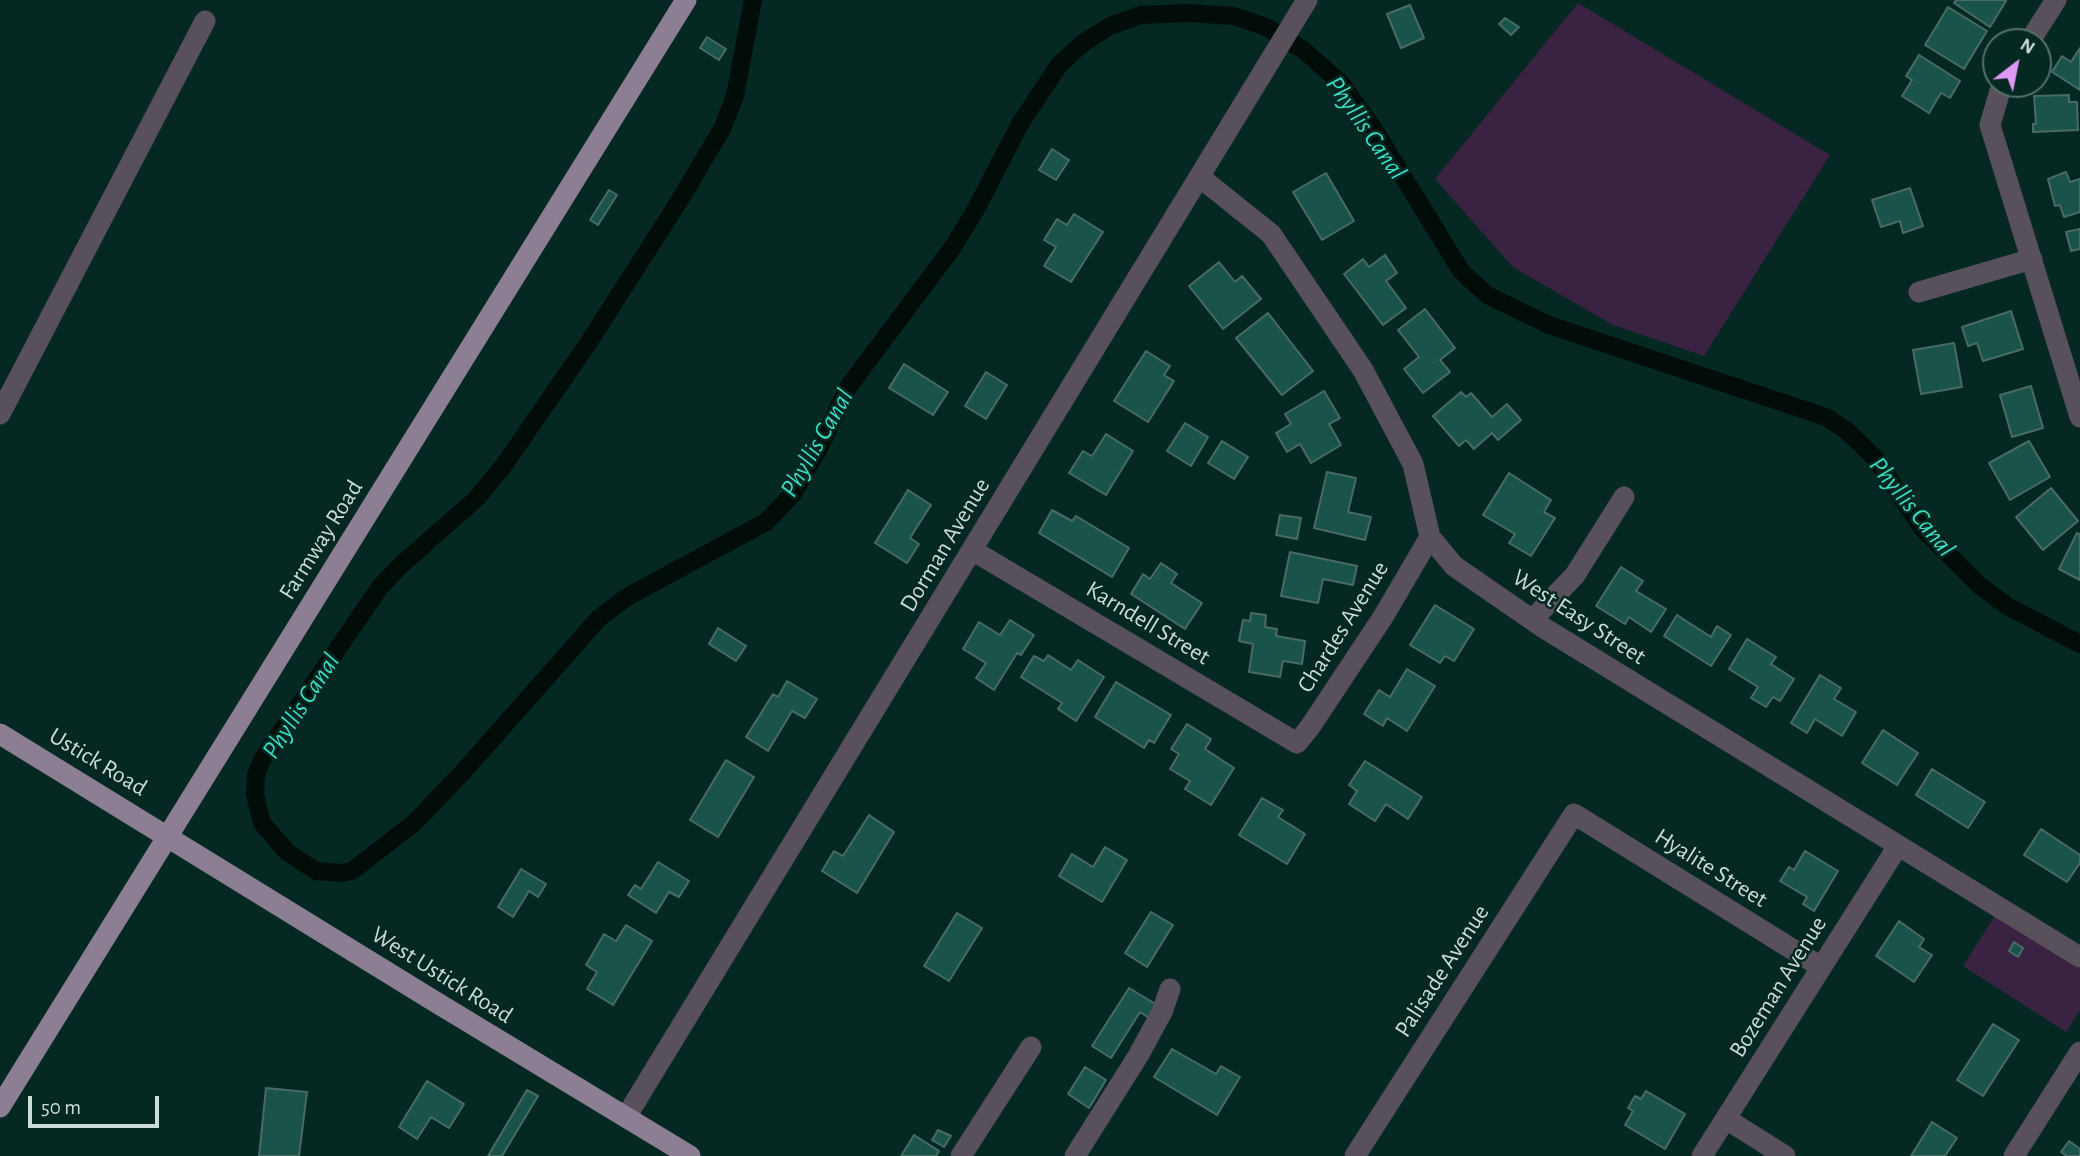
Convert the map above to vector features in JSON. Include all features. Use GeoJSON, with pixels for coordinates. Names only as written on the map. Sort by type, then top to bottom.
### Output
{"type":"FeatureCollection","features":[{"type":"Feature","properties":{"kind":"main road","name":"Farmway Road"},"geometry":{"type":"LineString","coordinates":[[0,1107],[686,0]]}},
{"type":"Feature","properties":{"kind":"main road","name":"Ustick Road"},"geometry":{"type":"LineString","coordinates":[[0,734],[168,836]]}},
{"type":"Feature","properties":{"kind":"main road","name":"West Ustick Road"},"geometry":{"type":"LineString","coordinates":[[168,836],[434,1002],[690,1156]]}},
{"type":"Feature","properties":{"kind":"street","name":"Dorman Avenue"},"geometry":{"type":"LineString","coordinates":[[626,1117],[1201,178],[1307,0]]}},
{"type":"Feature","properties":{"kind":"street"},"geometry":{"type":"LineString","coordinates":[[2038,28],[2056,0]]}},
{"type":"Feature","properties":{"kind":"street"},"geometry":{"type":"LineString","coordinates":[[0,414],[205,21]]}},
{"type":"Feature","properties":{"kind":"street"},"geometry":{"type":"LineString","coordinates":[[1997,98],[1990,125],[2080,416]]}},
{"type":"Feature","properties":{"kind":"street","name":"West Easy Street"},"geometry":{"type":"LineString","coordinates":[[1201,178],[1270,234],[1363,370],[1413,464],[1430,537],[1454,566],[1532,620],[2080,957]]}},
{"type":"Feature","properties":{"kind":"street"},"geometry":{"type":"LineString","coordinates":[[1919,292],[2032,259]]}},
{"type":"Feature","properties":{"kind":"street"},"geometry":{"type":"LineString","coordinates":[[1532,620],[1575,575],[1624,497]]}},
{"type":"Feature","properties":{"kind":"street","name":"Chardes Avenue"},"geometry":{"type":"LineString","coordinates":[[1297,743],[1383,617],[1430,537]]}},
{"type":"Feature","properties":{"kind":"street","name":"Karndell Street"},"geometry":{"type":"LineString","coordinates":[[972,550],[1297,743]]}},
{"type":"Feature","properties":{"kind":"street","name":"Hyalite Street"},"geometry":{"type":"LineString","coordinates":[[1574,814],[1821,967]]}},
{"type":"Feature","properties":{"kind":"street","name":"Palisade Avenue"},"geometry":{"type":"LineString","coordinates":[[1355,1156],[1574,814]]}},
{"type":"Feature","properties":{"kind":"street","name":"Bozeman Avenue"},"geometry":{"type":"LineString","coordinates":[[1702,1156],[1898,846]]}},
{"type":"Feature","properties":{"kind":"street"},"geometry":{"type":"LineString","coordinates":[[1075,1156],[1138,1056],[1162,1012],[1170,989]]}},
{"type":"Feature","properties":{"kind":"street"},"geometry":{"type":"LineString","coordinates":[[961,1156],[1031,1047]]}},
{"type":"Feature","properties":{"kind":"street"},"geometry":{"type":"LineString","coordinates":[[2014,1156],[2080,1052]]}},
{"type":"Feature","properties":{"kind":"street"},"geometry":{"type":"LineString","coordinates":[[1726,1118],[1785,1156]]}},
{"type":"Feature","properties":{"kind":"shaded area"},"geometry":{"type":"Polygon","coordinates":[[[1578,3],[1830,155],[1704,356],[1613,325],[1513,267],[1435,179],[1578,3]]]}},
{"type":"Feature","properties":{"kind":"shaded area"},"geometry":{"type":"Polygon","coordinates":[[[1996,914],[2080,968],[2080,1010],[2066,1032],[1963,966],[1996,914]]]}},
{"type":"Feature","properties":{"kind":"building"},"geometry":{"type":"Polygon","coordinates":[[[1956,0],[2006,1],[1990,27],[1954,3],[1956,0]]]}},
{"type":"Feature","properties":{"kind":"building"},"geometry":{"type":"Polygon","coordinates":[[[1410,5],[1424,38],[1401,48],[1387,14],[1410,5]]]}},
{"type":"Feature","properties":{"kind":"building"},"geometry":{"type":"Polygon","coordinates":[[[1948,7],[1982,28],[1982,39],[1964,69],[1925,45],[1948,7]]]}},
{"type":"Feature","properties":{"kind":"building"},"geometry":{"type":"Polygon","coordinates":[[[1505,18],[1519,27],[1511,35],[1499,24],[1505,18]]]}},
{"type":"Feature","properties":{"kind":"building"},"geometry":{"type":"Polygon","coordinates":[[[707,37],[726,49],[719,60],[700,48],[707,37]]]}},
{"type":"Feature","properties":{"kind":"building"},"geometry":{"type":"Polygon","coordinates":[[[2080,48],[2080,90],[2052,72],[2062,56],[2071,62],[2080,48]]]}},
{"type":"Feature","properties":{"kind":"building"},"geometry":{"type":"Polygon","coordinates":[[[1919,55],[1960,81],[1950,98],[1941,93],[1929,113],[1902,96],[1912,80],[1906,76],[1919,55]]]}},
{"type":"Feature","properties":{"kind":"building"},"geometry":{"type":"Polygon","coordinates":[[[2052,95],[2069,95],[2069,102],[2077,102],[2078,130],[2033,132],[2033,124],[2036,124],[2034,98],[2052,98],[2052,95]]]}},
{"type":"Feature","properties":{"kind":"building"},"geometry":{"type":"Polygon","coordinates":[[[1052,149],[1069,160],[1056,180],[1039,170],[1052,149]]]}},
{"type":"Feature","properties":{"kind":"building"},"geometry":{"type":"Polygon","coordinates":[[[2066,172],[2070,182],[2080,179],[2080,212],[2064,217],[2060,205],[2055,206],[2048,179],[2066,172]]]}},
{"type":"Feature","properties":{"kind":"building"},"geometry":{"type":"Polygon","coordinates":[[[1326,173],[1354,221],[1322,240],[1293,192],[1326,173]]]}},
{"type":"Feature","properties":{"kind":"building"},"geometry":{"type":"Polygon","coordinates":[[[1910,188],[1923,226],[1903,233],[1900,221],[1881,227],[1872,200],[1910,188]]]}},
{"type":"Feature","properties":{"kind":"building"},"geometry":{"type":"Polygon","coordinates":[[[609,190],[617,195],[598,225],[590,220],[609,190]]]}},
{"type":"Feature","properties":{"kind":"building"},"geometry":{"type":"Polygon","coordinates":[[[1074,214],[1103,232],[1071,282],[1044,266],[1056,247],[1044,240],[1057,219],[1067,225],[1074,214]]]}},
{"type":"Feature","properties":{"kind":"building"},"geometry":{"type":"Polygon","coordinates":[[[2080,229],[2080,249],[2071,251],[2066,232],[2080,229]]]}},
{"type":"Feature","properties":{"kind":"building"},"geometry":{"type":"Polygon","coordinates":[[[1385,255],[1397,273],[1386,281],[1406,308],[1383,325],[1344,274],[1363,259],[1369,267],[1385,255]]]}},
{"type":"Feature","properties":{"kind":"building"},"geometry":{"type":"Polygon","coordinates":[[[1219,262],[1235,282],[1242,276],[1261,299],[1223,329],[1189,286],[1219,262]]]}},
{"type":"Feature","properties":{"kind":"building"},"geometry":{"type":"Polygon","coordinates":[[[1425,309],[1455,348],[1440,360],[1450,372],[1423,393],[1404,369],[1419,357],[1398,330],[1425,309]]]}},
{"type":"Feature","properties":{"kind":"building"},"geometry":{"type":"Polygon","coordinates":[[[2011,311],[2023,349],[1983,361],[1977,343],[1968,346],[1962,327],[2011,311]]]}},
{"type":"Feature","properties":{"kind":"building"},"geometry":{"type":"Polygon","coordinates":[[[1268,313],[1313,371],[1282,395],[1236,338],[1268,313]]]}},
{"type":"Feature","properties":{"kind":"building"},"geometry":{"type":"Polygon","coordinates":[[[1954,343],[1962,387],[1921,394],[1913,350],[1954,343]]]}},
{"type":"Feature","properties":{"kind":"building"},"geometry":{"type":"Polygon","coordinates":[[[1146,351],[1170,366],[1164,375],[1174,381],[1148,422],[1114,401],[1146,351]]]}},
{"type":"Feature","properties":{"kind":"building"},"geometry":{"type":"Polygon","coordinates":[[[904,364],[948,392],[933,415],[889,388],[904,364]]]}},
{"type":"Feature","properties":{"kind":"building"},"geometry":{"type":"Polygon","coordinates":[[[986,372],[1007,385],[986,419],[965,406],[986,372]]]}},
{"type":"Feature","properties":{"kind":"building"},"geometry":{"type":"Polygon","coordinates":[[[2031,386],[2043,428],[2012,437],[2000,395],[2031,386]]]}},
{"type":"Feature","properties":{"kind":"building"},"geometry":{"type":"Polygon","coordinates":[[[1324,391],[1340,418],[1329,424],[1341,445],[1311,463],[1300,444],[1287,452],[1276,433],[1291,424],[1285,414],[1324,391]]]}},
{"type":"Feature","properties":{"kind":"building"},"geometry":{"type":"Polygon","coordinates":[[[1461,392],[1466,397],[1471,393],[1492,417],[1507,404],[1521,420],[1498,440],[1492,433],[1474,449],[1466,440],[1459,446],[1433,416],[1461,392]]]}},
{"type":"Feature","properties":{"kind":"building"},"geometry":{"type":"Polygon","coordinates":[[[1185,423],[1208,437],[1191,466],[1167,451],[1185,423]]]}},
{"type":"Feature","properties":{"kind":"building"},"geometry":{"type":"Polygon","coordinates":[[[1106,434],[1133,451],[1106,495],[1069,473],[1083,451],[1092,456],[1106,434]]]}},
{"type":"Feature","properties":{"kind":"building"},"geometry":{"type":"Polygon","coordinates":[[[1222,441],[1248,457],[1234,479],[1208,463],[1222,441]]]}},
{"type":"Feature","properties":{"kind":"building"},"geometry":{"type":"Polygon","coordinates":[[[2029,441],[2050,477],[2010,500],[1989,463],[2029,441]]]}},
{"type":"Feature","properties":{"kind":"building"},"geometry":{"type":"Polygon","coordinates":[[[1327,472],[1356,478],[1348,512],[1371,517],[1365,540],[1314,528],[1327,472]]]}},
{"type":"Feature","properties":{"kind":"building"},"geometry":{"type":"Polygon","coordinates":[[[1509,473],[1551,500],[1544,512],[1555,518],[1531,556],[1509,543],[1515,534],[1483,515],[1509,473]]]}},
{"type":"Feature","properties":{"kind":"building"},"geometry":{"type":"Polygon","coordinates":[[[2051,488],[2078,521],[2043,550],[2016,517],[2051,488]]]}},
{"type":"Feature","properties":{"kind":"building"},"geometry":{"type":"Polygon","coordinates":[[[908,490],[931,505],[910,538],[919,544],[907,563],[875,543],[908,490]]]}},
{"type":"Feature","properties":{"kind":"building"},"geometry":{"type":"Polygon","coordinates":[[[1052,510],[1072,521],[1076,516],[1129,548],[1112,577],[1039,533],[1052,510]]]}},
{"type":"Feature","properties":{"kind":"building"},"geometry":{"type":"Polygon","coordinates":[[[1280,515],[1301,518],[1297,539],[1276,535],[1280,515]]]}},
{"type":"Feature","properties":{"kind":"building"},"geometry":{"type":"Polygon","coordinates":[[[2077,533],[2080,534],[2080,580],[2059,569],[2077,533]]]}},
{"type":"Feature","properties":{"kind":"building"},"geometry":{"type":"Polygon","coordinates":[[[1290,552],[1357,566],[1353,585],[1323,579],[1318,603],[1281,596],[1290,552]]]}},
{"type":"Feature","properties":{"kind":"building"},"geometry":{"type":"Polygon","coordinates":[[[1161,563],[1177,574],[1171,583],[1202,603],[1185,629],[1131,594],[1143,574],[1150,579],[1161,563]]]}},
{"type":"Feature","properties":{"kind":"building"},"geometry":{"type":"Polygon","coordinates":[[[1621,567],[1643,581],[1636,591],[1666,609],[1651,632],[1629,617],[1625,624],[1596,606],[1621,567]]]}},
{"type":"Feature","properties":{"kind":"building"},"geometry":{"type":"Polygon","coordinates":[[[1435,605],[1474,629],[1454,661],[1445,656],[1440,663],[1410,645],[1435,605]]]}},
{"type":"Feature","properties":{"kind":"building"},"geometry":{"type":"Polygon","coordinates":[[[1251,613],[1266,615],[1265,627],[1277,629],[1276,636],[1305,641],[1302,664],[1283,661],[1280,677],[1249,672],[1253,644],[1239,641],[1243,620],[1250,621],[1251,613]]]}},
{"type":"Feature","properties":{"kind":"building"},"geometry":{"type":"Polygon","coordinates":[[[1677,615],[1711,637],[1717,626],[1731,635],[1711,666],[1664,636],[1677,615]]]}},
{"type":"Feature","properties":{"kind":"building"},"geometry":{"type":"Polygon","coordinates":[[[1010,620],[1034,635],[1021,655],[1017,653],[994,690],[976,678],[986,663],[963,649],[979,622],[1000,635],[1010,620]]]}},
{"type":"Feature","properties":{"kind":"building"},"geometry":{"type":"Polygon","coordinates":[[[718,628],[746,646],[736,661],[709,644],[718,628]]]}},
{"type":"Feature","properties":{"kind":"building"},"geometry":{"type":"Polygon","coordinates":[[[1747,639],[1776,657],[1771,664],[1794,679],[1780,701],[1773,697],[1766,707],[1751,698],[1758,687],[1729,669],[1747,639]]]}},
{"type":"Feature","properties":{"kind":"building"},"geometry":{"type":"Polygon","coordinates":[[[1048,655],[1071,670],[1078,660],[1104,677],[1076,721],[1058,709],[1062,703],[1021,677],[1034,656],[1044,661],[1048,655]]]}},
{"type":"Feature","properties":{"kind":"building"},"geometry":{"type":"Polygon","coordinates":[[[1407,669],[1435,686],[1407,731],[1387,718],[1383,726],[1364,714],[1379,690],[1390,697],[1407,669]]]}},
{"type":"Feature","properties":{"kind":"building"},"geometry":{"type":"Polygon","coordinates":[[[1820,675],[1841,688],[1834,699],[1856,712],[1842,736],[1815,719],[1807,733],[1791,723],[1820,675]]]}},
{"type":"Feature","properties":{"kind":"building"},"geometry":{"type":"Polygon","coordinates":[[[787,681],[817,699],[805,718],[792,711],[768,751],[746,737],[773,694],[778,697],[787,681]]]}},
{"type":"Feature","properties":{"kind":"building"},"geometry":{"type":"Polygon","coordinates":[[[1116,682],[1171,715],[1154,743],[1149,740],[1144,748],[1095,717],[1116,682]]]}},
{"type":"Feature","properties":{"kind":"building"},"geometry":{"type":"Polygon","coordinates":[[[1187,724],[1211,739],[1205,749],[1234,768],[1211,805],[1185,789],[1190,781],[1170,769],[1179,754],[1171,749],[1187,724]]]}},
{"type":"Feature","properties":{"kind":"building"},"geometry":{"type":"Polygon","coordinates":[[[1883,730],[1918,753],[1897,785],[1862,763],[1883,730]]]}},
{"type":"Feature","properties":{"kind":"building"},"geometry":{"type":"Polygon","coordinates":[[[726,760],[754,777],[718,837],[690,820],[726,760]]]}},
{"type":"Feature","properties":{"kind":"building"},"geometry":{"type":"Polygon","coordinates":[[[1365,761],[1422,797],[1408,819],[1386,804],[1375,821],[1349,804],[1357,791],[1349,785],[1365,761]]]}},
{"type":"Feature","properties":{"kind":"building"},"geometry":{"type":"Polygon","coordinates":[[[1932,769],[1985,802],[1968,828],[1916,795],[1932,769]]]}},
{"type":"Feature","properties":{"kind":"building"},"geometry":{"type":"Polygon","coordinates":[[[1262,798],[1283,810],[1278,817],[1305,834],[1287,864],[1239,835],[1262,798]]]}},
{"type":"Feature","properties":{"kind":"building"},"geometry":{"type":"Polygon","coordinates":[[[869,815],[894,832],[857,893],[822,871],[834,851],[843,856],[869,815]]]}},
{"type":"Feature","properties":{"kind":"building"},"geometry":{"type":"Polygon","coordinates":[[[2041,829],[2080,855],[2080,863],[2067,882],[2024,855],[2041,829]]]}},
{"type":"Feature","properties":{"kind":"building"},"geometry":{"type":"Polygon","coordinates":[[[1105,847],[1127,860],[1102,902],[1059,876],[1072,854],[1093,867],[1105,847]]]}},
{"type":"Feature","properties":{"kind":"building"},"geometry":{"type":"Polygon","coordinates":[[[1805,851],[1838,871],[1814,911],[1803,904],[1807,897],[1780,881],[1789,867],[1794,870],[1805,851]]]}},
{"type":"Feature","properties":{"kind":"building"},"geometry":{"type":"Polygon","coordinates":[[[658,862],[689,881],[679,897],[669,892],[656,913],[628,895],[635,885],[641,889],[658,862]]]}},
{"type":"Feature","properties":{"kind":"building"},"geometry":{"type":"Polygon","coordinates":[[[521,869],[546,884],[538,897],[529,891],[513,917],[498,907],[521,869]]]}},
{"type":"Feature","properties":{"kind":"building"},"geometry":{"type":"Polygon","coordinates":[[[1151,912],[1173,925],[1147,967],[1125,953],[1151,912]]]}},
{"type":"Feature","properties":{"kind":"building"},"geometry":{"type":"Polygon","coordinates":[[[957,913],[982,928],[949,981],[924,966],[957,913]]]}},
{"type":"Feature","properties":{"kind":"building"},"geometry":{"type":"Polygon","coordinates":[[[1899,921],[1924,939],[1919,947],[1932,955],[1914,982],[1876,956],[1899,921]]]}},
{"type":"Feature","properties":{"kind":"building"},"geometry":{"type":"Polygon","coordinates":[[[626,925],[652,941],[613,1005],[587,989],[597,972],[586,965],[604,934],[616,941],[626,925]]]}},
{"type":"Feature","properties":{"kind":"building"},"geometry":{"type":"Polygon","coordinates":[[[2014,942],[2023,948],[2018,957],[2009,951],[2014,942]]]}},
{"type":"Feature","properties":{"kind":"building"},"geometry":{"type":"Polygon","coordinates":[[[1129,988],[1157,1005],[1149,1018],[1140,1012],[1111,1058],[1092,1046],[1129,988]]]}},
{"type":"Feature","properties":{"kind":"building"},"geometry":{"type":"Polygon","coordinates":[[[1993,1024],[2019,1040],[1983,1096],[1957,1080],[1993,1024]]]}},
{"type":"Feature","properties":{"kind":"building"},"geometry":{"type":"Polygon","coordinates":[[[1172,1049],[1216,1074],[1221,1066],[1240,1077],[1217,1115],[1154,1077],[1172,1049]]]}},
{"type":"Feature","properties":{"kind":"building"},"geometry":{"type":"Polygon","coordinates":[[[1085,1067],[1106,1080],[1089,1108],[1068,1094],[1085,1067]]]}},
{"type":"Feature","properties":{"kind":"building"},"geometry":{"type":"Polygon","coordinates":[[[427,1081],[464,1104],[449,1128],[431,1117],[417,1139],[399,1127],[427,1081]]]}},
{"type":"Feature","properties":{"kind":"building"},"geometry":{"type":"Polygon","coordinates":[[[266,1088],[307,1092],[299,1156],[259,1156],[266,1088]]]}},
{"type":"Feature","properties":{"kind":"building"},"geometry":{"type":"Polygon","coordinates":[[[527,1090],[538,1096],[502,1156],[488,1156],[527,1090]]]}},
{"type":"Feature","properties":{"kind":"building"},"geometry":{"type":"Polygon","coordinates":[[[1646,1091],[1685,1114],[1665,1149],[1625,1125],[1633,1111],[1628,1108],[1635,1096],[1641,1099],[1646,1091]]]}},
{"type":"Feature","properties":{"kind":"building"},"geometry":{"type":"Polygon","coordinates":[[[1932,1122],[1957,1138],[1945,1156],[1911,1156],[1932,1122]]]}},
{"type":"Feature","properties":{"kind":"building"},"geometry":{"type":"Polygon","coordinates":[[[938,1130],[951,1136],[944,1147],[932,1140],[938,1130]]]}},
{"type":"Feature","properties":{"kind":"building"},"geometry":{"type":"Polygon","coordinates":[[[914,1135],[939,1151],[936,1156],[901,1156],[914,1135]]]}},
{"type":"Feature","properties":{"kind":"building"},"geometry":{"type":"Polygon","coordinates":[[[2069,1141],[2080,1149],[2080,1156],[2067,1156],[2061,1152],[2069,1141]]]}},
{"type":"Feature","properties":{"kind":"waterway","name":"Phyllis Canal"},"geometry":{"type":"LineString","coordinates":[[753,0],[735,96],[723,127],[589,342],[504,465],[477,498],[380,587],[263,758],[256,774],[255,795],[262,823],[287,852],[316,871],[352,871],[414,823],[463,772],[599,618],[627,597],[766,522],[793,494],[849,386],[953,247],[1020,124],[1059,65],[1083,43],[1110,26],[1141,15],[1188,13],[1234,16],[1266,27],[1302,49],[1340,82],[1372,126],[1461,271],[1487,295],[1549,325],[1826,417],[1847,431],[1875,458],[1922,528],[1979,585],[2007,606],[2080,644]]}}]}
